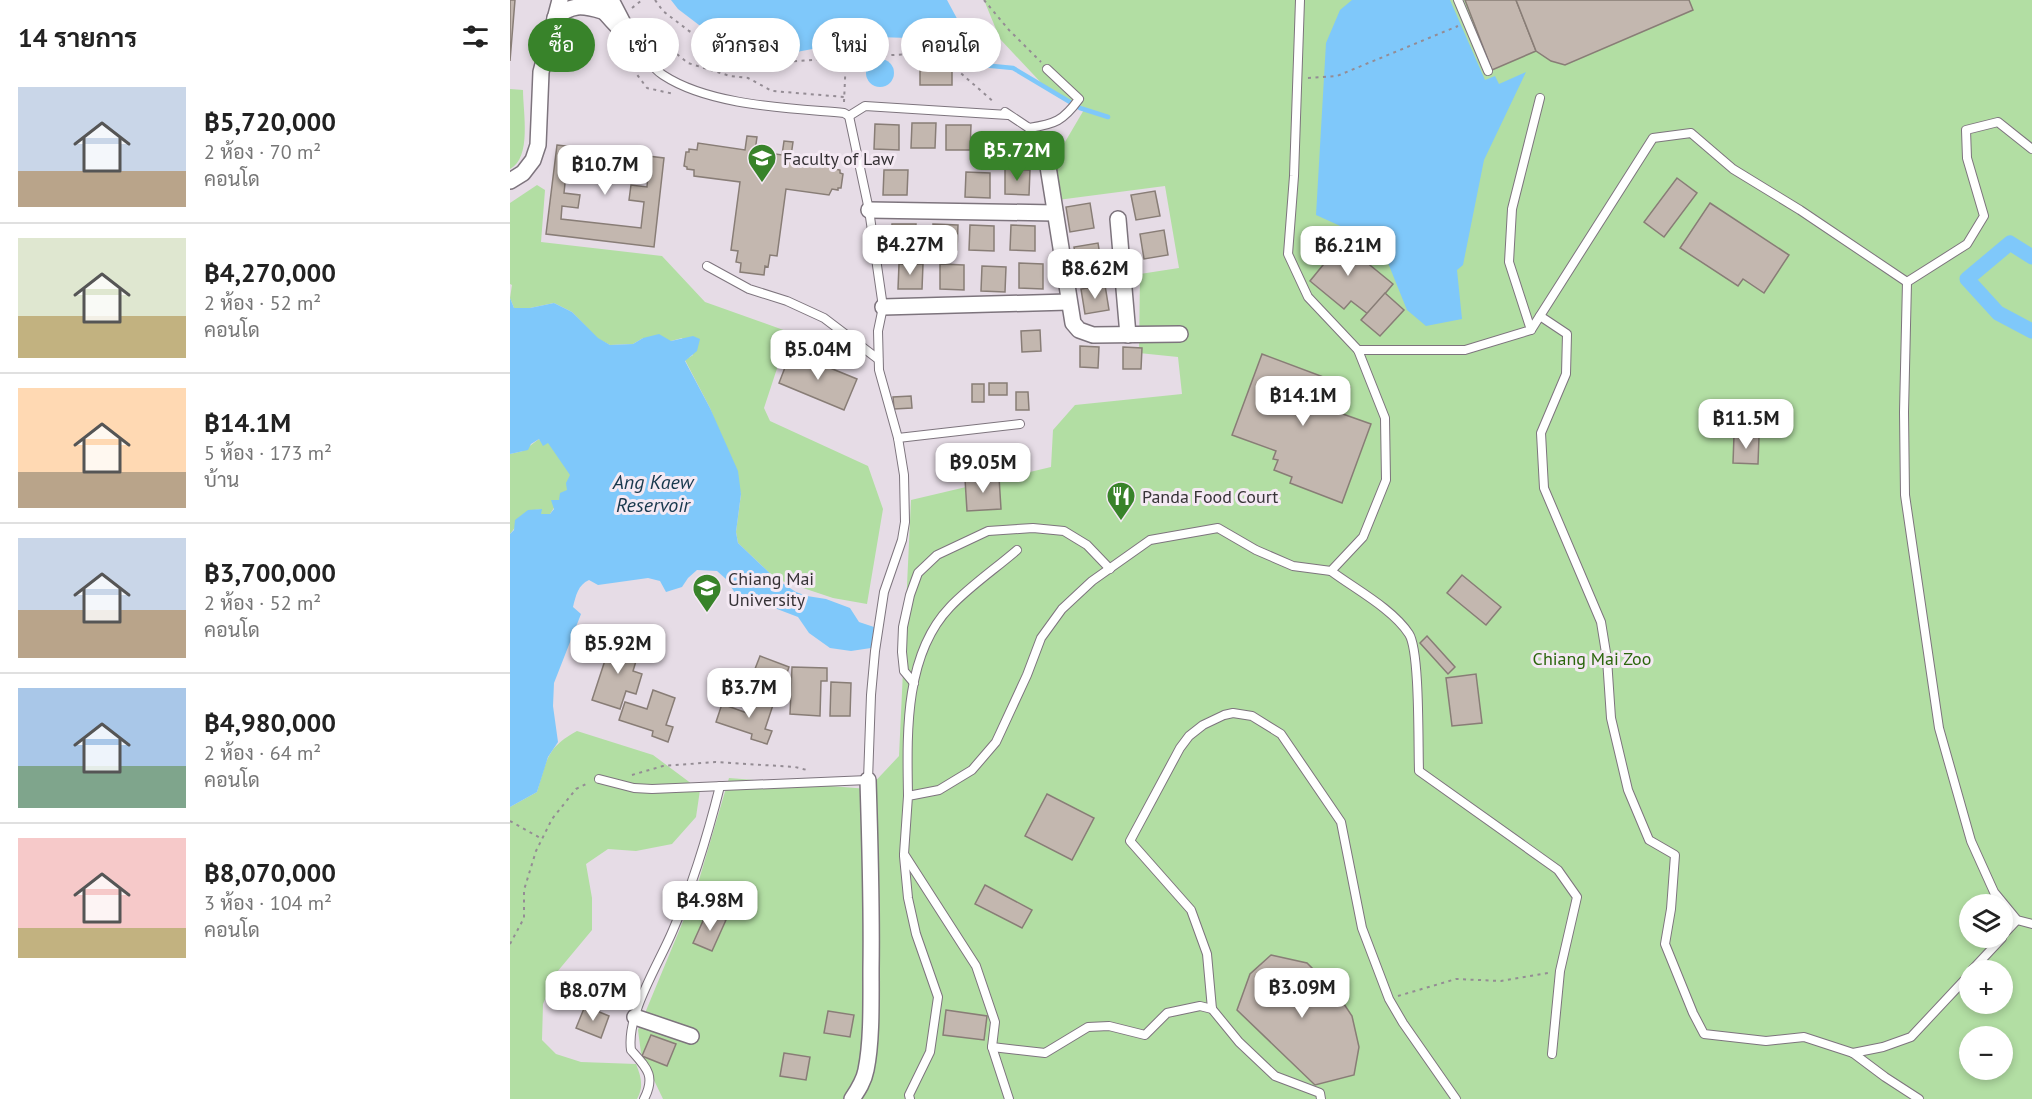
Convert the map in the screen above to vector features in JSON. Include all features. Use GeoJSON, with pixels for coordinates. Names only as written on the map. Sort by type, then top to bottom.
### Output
{"type":"FeatureCollection","features":[{"type":"Feature","properties":{"kind":"street"},"geometry":{"type":"LineString","coordinates":[[559,6],[562,12],[584,5],[603,4],[614,18]]}},
{"type":"Feature","properties":{"kind":"street"},"geometry":{"type":"LineString","coordinates":[[510,182],[523,173],[534,160],[538,145],[541,72],[559,6]]}},
{"type":"Feature","properties":{"kind":"street"},"geometry":{"type":"LineString","coordinates":[[1046,154],[1073,323],[1079,330],[1093,335],[1180,334]]}},
{"type":"Feature","properties":{"kind":"street"},"geometry":{"type":"LineString","coordinates":[[868,210],[1055,213]]}},
{"type":"Feature","properties":{"kind":"street"},"geometry":{"type":"LineString","coordinates":[[1118,219],[1128,335]]}},
{"type":"Feature","properties":{"kind":"street"},"geometry":{"type":"LineString","coordinates":[[883,307],[1068,302]]}},
{"type":"Feature","properties":{"kind":"street"},"geometry":{"type":"LineString","coordinates":[[852,1099],[866,1072],[868,1058],[872,907],[868,780]]}},
{"type":"Feature","properties":{"kind":"street"},"geometry":{"type":"LineString","coordinates":[[635,1017],[691,1036]]}},
{"type":"Feature","properties":{"kind":"lane"},"geometry":{"type":"LineString","coordinates":[[1300,0],[1294,176],[1288,255],[1308,297],[1358,350],[1384,418],[1386,480],[1363,537],[1330,571]]}},
{"type":"Feature","properties":{"kind":"lane"},"geometry":{"type":"LineString","coordinates":[[1458,0],[1488,71]]}},
{"type":"Feature","properties":{"kind":"lane"},"geometry":{"type":"LineString","coordinates":[[1029,128],[1049,125],[1067,115],[1079,99],[1047,69]]}},
{"type":"Feature","properties":{"kind":"lane"},"geometry":{"type":"LineString","coordinates":[[660,72],[705,93],[738,101],[847,115],[865,106],[1006,113],[1029,128],[1046,154]]}},
{"type":"Feature","properties":{"kind":"lane"},"geometry":{"type":"LineString","coordinates":[[1531,330],[1509,262],[1512,209],[1540,98]]}},
{"type":"Feature","properties":{"kind":"lane"},"geometry":{"type":"LineString","coordinates":[[599,779],[634,788],[868,780],[875,651],[885,592],[902,540],[905,522],[904,475],[898,438],[879,369],[878,331],[883,307],[868,210],[847,115]]}},
{"type":"Feature","properties":{"kind":"lane"},"geometry":{"type":"LineString","coordinates":[[1907,282],[1966,244],[1984,216],[1967,158],[1966,130],[1998,123],[2032,149]]}},
{"type":"Feature","properties":{"kind":"lane"},"geometry":{"type":"LineString","coordinates":[[1358,350],[1465,350],[1531,330],[1653,138],[1691,133],[1734,169],[1907,282]]}},
{"type":"Feature","properties":{"kind":"lane"},"geometry":{"type":"LineString","coordinates":[[706,266],[749,289],[788,301],[824,318],[878,359]]}},
{"type":"Feature","properties":{"kind":"lane"},"geometry":{"type":"LineString","coordinates":[[1907,282],[1905,495],[1939,728],[1971,841],[1994,892],[2017,920],[2032,924]]}},
{"type":"Feature","properties":{"kind":"lane"},"geometry":{"type":"LineString","coordinates":[[1540,316],[1567,334],[1566,374],[1540,433],[1544,488],[1601,622],[1611,718],[1628,790],[1649,840],[1675,855],[1671,909],[1665,944],[1693,1013],[1704,1034],[1766,1041],[1804,1037],[1853,1053],[1919,1099]]}},
{"type":"Feature","properties":{"kind":"lane"},"geometry":{"type":"LineString","coordinates":[[898,438],[1020,424]]}},
{"type":"Feature","properties":{"kind":"lane"},"geometry":{"type":"LineString","coordinates":[[914,683],[904,671],[903,627],[910,595],[918,573],[937,555],[988,531],[1033,528],[1064,531],[1087,545],[1110,569]]}},
{"type":"Feature","properties":{"kind":"lane"},"geometry":{"type":"LineString","coordinates":[[908,796],[939,790],[972,770],[996,742],[1027,675],[1041,638],[1062,609],[1092,581],[1150,540],[1218,528],[1256,550],[1293,566],[1330,571],[1395,617],[1410,636],[1415,662],[1419,771],[1558,870],[1577,897],[1560,971],[1552,1054]]}},
{"type":"Feature","properties":{"kind":"lane"},"geometry":{"type":"LineString","coordinates":[[910,1099],[909,1095],[930,1052],[938,997],[916,934],[908,898],[904,854],[908,796],[909,707],[928,637],[949,607],[1017,550]]}},
{"type":"Feature","properties":{"kind":"lane"},"geometry":{"type":"LineString","coordinates":[[1321,1099],[1320,1093],[1275,1076],[1239,1042],[1212,1009],[1207,954],[1191,910],[1130,841],[1180,748],[1203,725],[1224,715],[1233,713],[1251,716],[1281,734],[1341,822],[1362,928],[1389,999],[1456,1099]]}},
{"type":"Feature","properties":{"kind":"lane"},"geometry":{"type":"LineString","coordinates":[[644,1099],[651,1086],[651,1081],[643,1063],[631,1050],[631,1032],[699,860],[720,786]]}},
{"type":"Feature","properties":{"kind":"lane"},"geometry":{"type":"LineString","coordinates":[[904,854],[976,966],[995,1022],[992,1047],[1009,1099]]}},
{"type":"Feature","properties":{"kind":"lane"},"geometry":{"type":"LineString","coordinates":[[2013,925],[2017,920]]}},
{"type":"Feature","properties":{"kind":"lane"},"geometry":{"type":"LineString","coordinates":[[1982,960],[1992,948]]}},
{"type":"Feature","properties":{"kind":"lane"},"geometry":{"type":"LineString","coordinates":[[1853,1053],[1883,1047],[1911,1037],[1959,985]]}},
{"type":"Feature","properties":{"kind":"lane"},"geometry":{"type":"LineString","coordinates":[[992,1047],[1045,1053],[1088,1027],[1109,1026],[1145,1035],[1167,1013],[1200,1006],[1212,1009]]}},
{"type":"Feature","properties":{"kind":"path"},"geometry":{"type":"LineString","coordinates":[[655,0],[663,11],[689,31],[725,50],[780,62],[812,60]]}},
{"type":"Feature","properties":{"kind":"path"},"geometry":{"type":"LineString","coordinates":[[984,0],[1047,69]]}},
{"type":"Feature","properties":{"kind":"path"},"geometry":{"type":"LineString","coordinates":[[636,17],[657,38],[688,63],[730,76],[748,78],[772,91],[844,97]]}},
{"type":"Feature","properties":{"kind":"path"},"geometry":{"type":"LineString","coordinates":[[1297,79],[1338,76],[1454,28]]}},
{"type":"Feature","properties":{"kind":"path"},"geometry":{"type":"LineString","coordinates":[[889,55],[909,54],[948,62],[1006,113]]}},
{"type":"Feature","properties":{"kind":"path"},"geometry":{"type":"LineString","coordinates":[[636,72],[647,87],[678,95]]}},
{"type":"Feature","properties":{"kind":"path"},"geometry":{"type":"LineString","coordinates":[[845,72],[844,97],[847,115]]}},
{"type":"Feature","properties":{"kind":"path"},"geometry":{"type":"LineString","coordinates":[[630,776],[663,766],[715,762],[795,767],[815,773],[823,781]]}},
{"type":"Feature","properties":{"kind":"path"},"geometry":{"type":"LineString","coordinates":[[510,944],[524,918],[524,890],[536,851],[552,819],[576,789],[599,779]]}},
{"type":"Feature","properties":{"kind":"path"},"geometry":{"type":"LineString","coordinates":[[510,821],[542,839]]}},
{"type":"Feature","properties":{"kind":"path"},"geometry":{"type":"LineString","coordinates":[[1389,999],[1456,979],[1501,981],[1560,971]]}},
{"type":"Feature","properties":{"kind":"green space","name":"Chiang Mai Zoo"},"geometry":{"type":"Polygon","coordinates":[[[984,0],[2032,0],[2032,1099],[663,1099],[641,1053],[638,1030],[696,890],[729,778],[868,789],[899,756],[911,500],[1051,467],[1053,430],[1075,405],[1182,394],[1178,357],[1139,353],[1140,274],[1179,268],[1165,186],[1050,201],[1045,176],[1085,108],[1046,88],[1001,40],[1001,18],[991,18],[984,0]]]}},
{"type":"Feature","properties":{"kind":"green space"},"geometry":{"type":"Polygon","coordinates":[[[510,89],[523,90],[525,134],[521,155],[510,169],[510,89]]]}},
{"type":"Feature","properties":{"kind":"green space"},"geometry":{"type":"Polygon","coordinates":[[[537,185],[545,190],[541,242],[662,256],[705,302],[789,332],[764,408],[770,421],[868,466],[883,509],[867,604],[833,598],[776,579],[738,543],[736,532],[741,494],[710,408],[685,360],[693,355],[682,338],[671,341],[643,338],[633,344],[610,345],[598,339],[572,312],[554,303],[530,308],[514,308],[510,298],[512,285],[510,284],[510,203],[537,185]]]}},
{"type":"Feature","properties":{"kind":"green space"},"geometry":{"type":"Polygon","coordinates":[[[539,439],[542,443],[548,442],[571,475],[568,490],[550,514],[541,514],[541,509],[528,511],[510,534],[510,454],[523,451],[539,439]]]}},
{"type":"Feature","properties":{"kind":"green space"},"geometry":{"type":"Polygon","coordinates":[[[577,731],[653,755],[700,790],[696,817],[672,844],[636,851],[608,849],[586,864],[592,898],[592,930],[557,972],[543,1004],[542,1040],[556,1054],[581,1062],[636,1064],[641,1082],[637,1099],[510,1099],[510,807],[537,792],[553,749],[577,731]]]}},
{"type":"Feature","properties":{"kind":"water"},"geometry":{"type":"Polygon","coordinates":[[[671,0],[947,0],[957,18],[901,18],[901,38],[889,37],[889,18],[812,18],[812,49],[800,51],[800,18],[691,19],[671,0]]]}},
{"type":"Feature","properties":{"kind":"water"},"geometry":{"type":"Polygon","coordinates":[[[1352,0],[1450,0],[1485,80],[1495,76],[1499,84],[1526,72],[1484,160],[1463,265],[1457,270],[1462,319],[1426,326],[1407,310],[1386,258],[1358,234],[1316,215],[1326,43],[1340,10],[1352,0]]]}},
{"type":"Feature","properties":{"kind":"water"},"geometry":{"type":"Polygon","coordinates":[[[889,63],[894,73],[890,83],[880,87],[870,83],[866,72],[889,72],[889,63]]]}},
{"type":"Feature","properties":{"kind":"water","name":"Ang Kaew Reservoir"},"geometry":{"type":"Polygon","coordinates":[[[510,298],[514,308],[530,308],[554,303],[572,312],[598,338],[610,345],[633,344],[643,338],[659,334],[671,341],[693,336],[700,339],[697,351],[685,361],[710,408],[738,471],[741,494],[736,532],[738,543],[776,579],[796,592],[826,599],[850,608],[859,622],[874,627],[871,648],[851,651],[830,648],[809,633],[798,617],[735,593],[726,579],[717,571],[697,570],[682,587],[666,592],[660,581],[648,578],[598,585],[589,580],[582,585],[576,595],[573,607],[581,614],[554,683],[553,706],[558,742],[548,757],[537,792],[510,807],[510,534],[514,530],[515,520],[528,510],[542,509],[541,514],[550,514],[554,509],[551,500],[559,500],[560,493],[567,490],[566,483],[570,475],[548,443],[543,446],[539,439],[531,444],[528,450],[510,454],[510,298]]]}},
{"type":"Feature","properties":{"kind":"building"},"geometry":{"type":"Polygon","coordinates":[[[510,0],[515,0],[510,61],[510,0]]]}},
{"type":"Feature","properties":{"kind":"building"},"geometry":{"type":"Polygon","coordinates":[[[1465,0],[1516,0],[1536,51],[1492,70],[1465,0]]]}},
{"type":"Feature","properties":{"kind":"building"},"geometry":{"type":"Polygon","coordinates":[[[1516,0],[1689,0],[1693,10],[1565,65],[1551,61],[1536,51],[1516,0]]]}},
{"type":"Feature","properties":{"kind":"building"},"geometry":{"type":"Polygon","coordinates":[[[920,72],[952,72],[952,85],[920,85],[920,72]]]}},
{"type":"Feature","properties":{"kind":"building"},"geometry":{"type":"Polygon","coordinates":[[[912,123],[936,123],[935,148],[911,148],[912,123]]]}},
{"type":"Feature","properties":{"kind":"building"},"geometry":{"type":"Polygon","coordinates":[[[875,124],[899,125],[899,150],[874,149],[875,124]]]}},
{"type":"Feature","properties":{"kind":"building"},"geometry":{"type":"Polygon","coordinates":[[[946,125],[971,125],[970,150],[946,150],[946,125]]]}},
{"type":"Feature","properties":{"kind":"building"},"geometry":{"type":"Polygon","coordinates":[[[747,136],[757,137],[755,151],[782,155],[784,141],[793,142],[791,156],[834,162],[835,169],[840,170],[843,174],[841,188],[832,189],[829,195],[786,189],[777,256],[770,255],[764,275],[740,272],[741,263],[736,262],[738,251],[731,250],[740,182],[694,176],[694,170],[684,166],[686,152],[689,152],[689,149],[697,150],[698,143],[745,150],[747,136]]]}},
{"type":"Feature","properties":{"kind":"building"},"geometry":{"type":"Polygon","coordinates":[[[557,145],[664,158],[654,247],[546,234],[557,145]],[[567,164],[564,193],[580,195],[578,208],[562,206],[561,219],[641,228],[644,202],[629,200],[631,185],[647,187],[648,174],[567,164]]]}},
{"type":"Feature","properties":{"kind":"building"},"geometry":{"type":"Polygon","coordinates":[[[1005,169],[1030,170],[1029,195],[1005,194],[1005,169]]]}},
{"type":"Feature","properties":{"kind":"building"},"geometry":{"type":"Polygon","coordinates":[[[884,170],[908,170],[907,195],[883,195],[884,170]]]}},
{"type":"Feature","properties":{"kind":"building"},"geometry":{"type":"Polygon","coordinates":[[[966,172],[990,173],[990,198],[965,197],[966,172]]]}},
{"type":"Feature","properties":{"kind":"building"},"geometry":{"type":"Polygon","coordinates":[[[1677,178],[1697,193],[1664,237],[1644,222],[1677,178]]]}},
{"type":"Feature","properties":{"kind":"building"},"geometry":{"type":"Polygon","coordinates":[[[1155,191],[1160,216],[1136,220],[1131,195],[1155,191]]]}},
{"type":"Feature","properties":{"kind":"building"},"geometry":{"type":"Polygon","coordinates":[[[1090,203],[1094,228],[1070,232],[1066,207],[1090,203]]]}},
{"type":"Feature","properties":{"kind":"building"},"geometry":{"type":"Polygon","coordinates":[[[1710,203],[1789,255],[1764,293],[1743,279],[1738,286],[1680,248],[1710,203]]]}},
{"type":"Feature","properties":{"kind":"building"},"geometry":{"type":"Polygon","coordinates":[[[892,224],[916,224],[915,250],[891,249],[892,224]]]}},
{"type":"Feature","properties":{"kind":"building"},"geometry":{"type":"Polygon","coordinates":[[[933,224],[958,225],[957,250],[933,249],[933,224]]]}},
{"type":"Feature","properties":{"kind":"building"},"geometry":{"type":"Polygon","coordinates":[[[970,225],[994,226],[994,251],[969,250],[970,225]]]}},
{"type":"Feature","properties":{"kind":"building"},"geometry":{"type":"Polygon","coordinates":[[[1011,225],[1035,226],[1035,251],[1010,250],[1011,225]]]}},
{"type":"Feature","properties":{"kind":"building"},"geometry":{"type":"Polygon","coordinates":[[[1164,230],[1168,255],[1144,259],[1140,234],[1164,230]]]}},
{"type":"Feature","properties":{"kind":"building"},"geometry":{"type":"Polygon","coordinates":[[[1332,234],[1393,284],[1368,314],[1351,301],[1344,309],[1310,281],[1323,265],[1313,257],[1332,234]]]}},
{"type":"Feature","properties":{"kind":"building"},"geometry":{"type":"Polygon","coordinates":[[[1098,243],[1102,268],[1078,272],[1074,247],[1098,243]]]}},
{"type":"Feature","properties":{"kind":"building"},"geometry":{"type":"Polygon","coordinates":[[[1019,263],[1043,264],[1043,289],[1019,288],[1019,263]]]}},
{"type":"Feature","properties":{"kind":"building"},"geometry":{"type":"Polygon","coordinates":[[[899,264],[923,264],[922,289],[898,289],[899,264]]]}},
{"type":"Feature","properties":{"kind":"building"},"geometry":{"type":"Polygon","coordinates":[[[940,264],[964,265],[964,290],[940,289],[940,264]]]}},
{"type":"Feature","properties":{"kind":"building"},"geometry":{"type":"Polygon","coordinates":[[[982,266],[1006,267],[1005,292],[981,291],[982,266]]]}},
{"type":"Feature","properties":{"kind":"building"},"geometry":{"type":"Polygon","coordinates":[[[1105,285],[1109,310],[1085,314],[1081,289],[1105,285]]]}},
{"type":"Feature","properties":{"kind":"building"},"geometry":{"type":"Polygon","coordinates":[[[1385,293],[1404,310],[1380,336],[1361,320],[1385,293]]]}},
{"type":"Feature","properties":{"kind":"building"},"geometry":{"type":"Polygon","coordinates":[[[1040,330],[1041,351],[1022,352],[1021,331],[1040,330]]]}},
{"type":"Feature","properties":{"kind":"building"},"geometry":{"type":"Polygon","coordinates":[[[1080,346],[1099,347],[1098,368],[1080,367],[1080,346]]]}},
{"type":"Feature","properties":{"kind":"building"},"geometry":{"type":"Polygon","coordinates":[[[1123,347],[1142,348],[1141,369],[1123,369],[1123,347]]]}},
{"type":"Feature","properties":{"kind":"building"},"geometry":{"type":"Polygon","coordinates":[[[791,352],[857,379],[844,410],[779,383],[791,352]]]}},
{"type":"Feature","properties":{"kind":"building"},"geometry":{"type":"Polygon","coordinates":[[[1262,354],[1350,387],[1340,413],[1371,424],[1342,503],[1290,483],[1292,477],[1274,470],[1278,460],[1273,459],[1276,451],[1232,435],[1262,354]]]}},
{"type":"Feature","properties":{"kind":"building"},"geometry":{"type":"Polygon","coordinates":[[[989,383],[1007,383],[1007,395],[989,395],[989,383]]]}},
{"type":"Feature","properties":{"kind":"building"},"geometry":{"type":"Polygon","coordinates":[[[972,384],[984,384],[984,402],[972,402],[972,384]]]}},
{"type":"Feature","properties":{"kind":"building"},"geometry":{"type":"Polygon","coordinates":[[[1016,392],[1028,392],[1029,410],[1016,410],[1016,392]]]}},
{"type":"Feature","properties":{"kind":"building"},"geometry":{"type":"Polygon","coordinates":[[[911,396],[912,408],[894,409],[893,397],[911,396]]]}},
{"type":"Feature","properties":{"kind":"building"},"geometry":{"type":"Polygon","coordinates":[[[1734,435],[1759,437],[1758,464],[1733,463],[1734,435]]]}},
{"type":"Feature","properties":{"kind":"building"},"geometry":{"type":"Polygon","coordinates":[[[956,446],[975,446],[975,467],[956,467],[956,446]]]}},
{"type":"Feature","properties":{"kind":"building"},"geometry":{"type":"Polygon","coordinates":[[[999,477],[1001,509],[967,511],[965,479],[999,477]]]}},
{"type":"Feature","properties":{"kind":"building"},"geometry":{"type":"Polygon","coordinates":[[[1462,575],[1501,607],[1486,625],[1447,593],[1462,575]]]}},
{"type":"Feature","properties":{"kind":"building"},"geometry":{"type":"Polygon","coordinates":[[[1427,636],[1455,667],[1448,674],[1420,643],[1427,636]]]}},
{"type":"Feature","properties":{"kind":"building"},"geometry":{"type":"Polygon","coordinates":[[[612,639],[640,648],[633,671],[642,674],[636,694],[626,691],[620,709],[592,700],[612,639]]]}},
{"type":"Feature","properties":{"kind":"building"},"geometry":{"type":"Polygon","coordinates":[[[760,656],[789,667],[783,685],[753,674],[760,656]]]}},
{"type":"Feature","properties":{"kind":"building"},"geometry":{"type":"Polygon","coordinates":[[[792,667],[827,668],[827,681],[821,681],[820,716],[790,714],[792,667]]]}},
{"type":"Feature","properties":{"kind":"building"},"geometry":{"type":"Polygon","coordinates":[[[1476,674],[1482,723],[1452,726],[1446,678],[1476,674]]]}},
{"type":"Feature","properties":{"kind":"building"},"geometry":{"type":"Polygon","coordinates":[[[831,682],[851,683],[850,716],[830,716],[831,682]]]}},
{"type":"Feature","properties":{"kind":"building"},"geometry":{"type":"Polygon","coordinates":[[[653,690],[675,698],[666,725],[673,727],[668,742],[652,736],[653,731],[619,720],[625,702],[647,709],[653,690]]]}},
{"type":"Feature","properties":{"kind":"building"},"geometry":{"type":"Polygon","coordinates":[[[753,695],[774,702],[765,729],[772,731],[767,744],[751,739],[752,734],[716,722],[722,704],[747,713],[753,695]]]}},
{"type":"Feature","properties":{"kind":"building"},"geometry":{"type":"Polygon","coordinates":[[[1047,794],[1094,818],[1072,860],[1025,836],[1047,794]]]}},
{"type":"Feature","properties":{"kind":"building"},"geometry":{"type":"Polygon","coordinates":[[[985,885],[1032,910],[1022,928],[975,904],[985,885]]]}},
{"type":"Feature","properties":{"kind":"building"},"geometry":{"type":"Polygon","coordinates":[[[707,912],[726,920],[712,951],[693,943],[707,912]]]}},
{"type":"Feature","properties":{"kind":"building"},"geometry":{"type":"Polygon","coordinates":[[[1271,955],[1307,963],[1336,992],[1352,1016],[1359,1047],[1354,1075],[1315,1085],[1237,1010],[1250,974],[1271,955]]]}},
{"type":"Feature","properties":{"kind":"building"},"geometry":{"type":"Polygon","coordinates":[[[585,1006],[609,1016],[601,1038],[576,1028],[585,1006]]]}},
{"type":"Feature","properties":{"kind":"building"},"geometry":{"type":"Polygon","coordinates":[[[946,1010],[987,1016],[984,1040],[943,1035],[946,1010]]]}},
{"type":"Feature","properties":{"kind":"building"},"geometry":{"type":"Polygon","coordinates":[[[828,1011],[854,1015],[850,1037],[824,1033],[828,1011]]]}},
{"type":"Feature","properties":{"kind":"building"},"geometry":{"type":"Polygon","coordinates":[[[651,1035],[676,1044],[667,1066],[642,1056],[651,1035]]]}},
{"type":"Feature","properties":{"kind":"building"},"geometry":{"type":"Polygon","coordinates":[[[784,1053],[810,1057],[806,1080],[780,1076],[784,1053]]]}},
{"type":"Feature","properties":{"kind":"waterway"},"geometry":{"type":"LineString","coordinates":[[1001,67],[1013,68],[1080,108],[1108,117]]}},
{"type":"Feature","properties":{"kind":"waterway"},"geometry":{"type":"LineString","coordinates":[[2032,257],[2010,243],[1967,279],[1998,313],[2032,331]]}},
{"type":"Feature","properties":{"kind":"place","name":"Faculty of Law"},"geometry":{"type":"Point","coordinates":[762,184]}},
{"type":"Feature","properties":{"kind":"place","name":"Panda Food Court"},"geometry":{"type":"Point","coordinates":[1121,522]}},
{"type":"Feature","properties":{"kind":"place","name":"Chiang Mai University"},"geometry":{"type":"Point","coordinates":[707,614]}}]}
